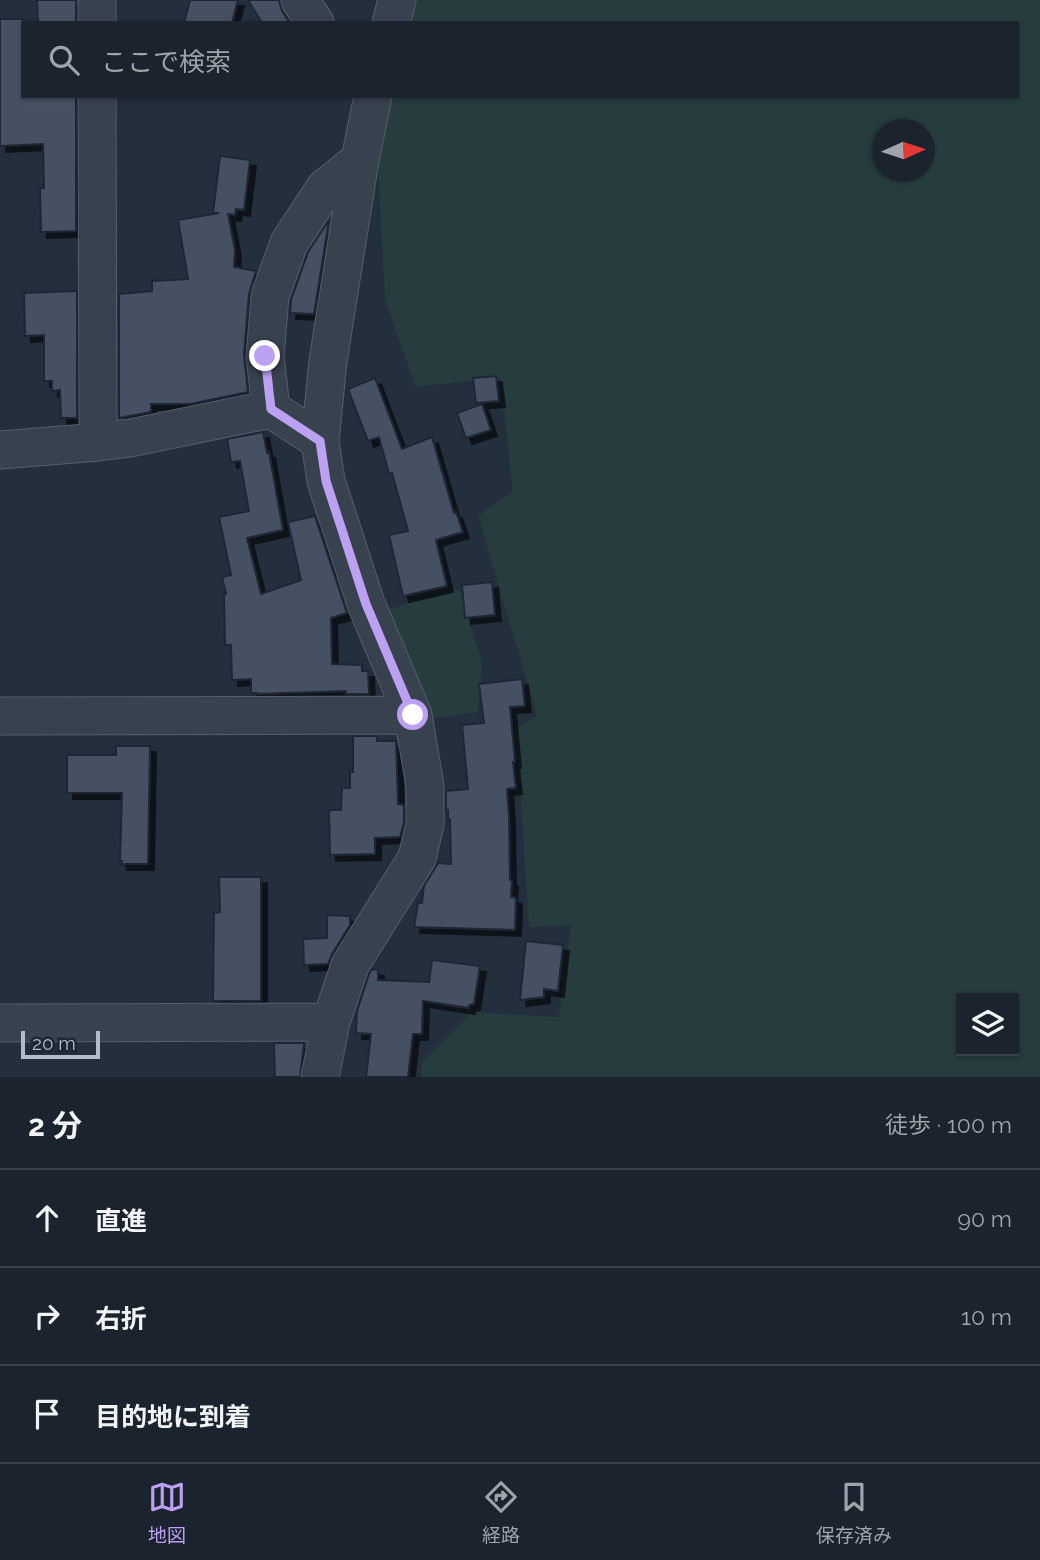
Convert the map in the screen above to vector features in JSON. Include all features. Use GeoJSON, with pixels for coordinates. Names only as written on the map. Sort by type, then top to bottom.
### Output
{"type":"FeatureCollection","features":[{"type":"Feature","properties":{"kind":"street"},"geometry":{"type":"LineString","coordinates":[[97,0],[97,21]]}},
{"type":"Feature","properties":{"kind":"street"},"geometry":{"type":"LineString","coordinates":[[300,0],[314,21]]}},
{"type":"Feature","properties":{"kind":"street"},"geometry":{"type":"LineString","coordinates":[[392,21],[397,0]]}},
{"type":"Feature","properties":{"kind":"street"},"geometry":{"type":"LineString","coordinates":[[97,98],[98,442]]}},
{"type":"Feature","properties":{"kind":"street"},"geometry":{"type":"LineString","coordinates":[[320,1077],[331,1022],[350,965],[417,858],[425,824],[425,786],[413,715],[366,604],[326,481],[320,441],[328,361],[373,98]]}},
{"type":"Feature","properties":{"kind":"street"},"geometry":{"type":"LineString","coordinates":[[271,409],[265,356],[270,296],[289,243],[325,188],[360,160]]}},
{"type":"Feature","properties":{"kind":"street"},"geometry":{"type":"LineString","coordinates":[[0,450],[130,438],[271,409],[320,441]]}},
{"type":"Feature","properties":{"kind":"street"},"geometry":{"type":"LineString","coordinates":[[0,716],[413,715]]}},
{"type":"Feature","properties":{"kind":"street"},"geometry":{"type":"LineString","coordinates":[[0,1023],[331,1022]]}},
{"type":"Feature","properties":{"kind":"green space"},"geometry":{"type":"Polygon","coordinates":[[[415,0],[1040,0],[1040,1077],[421,1077],[422,1062],[472,1012],[559,1017],[571,925],[529,927],[516,728],[537,715],[478,516],[513,491],[500,377],[416,387],[385,300],[377,140],[388,98],[1019,98],[1019,21],[410,21],[415,0]]]}},
{"type":"Feature","properties":{"kind":"green space"},"geometry":{"type":"Polygon","coordinates":[[[459,589],[482,662],[478,712],[428,719],[388,609],[459,589]]]}},
{"type":"Feature","properties":{"kind":"building"},"geometry":{"type":"Polygon","coordinates":[[[37,0],[76,0],[76,21],[38,21],[37,0]]]}},
{"type":"Feature","properties":{"kind":"building"},"geometry":{"type":"Polygon","coordinates":[[[190,0],[238,0],[233,21],[185,21],[190,0]]]}},
{"type":"Feature","properties":{"kind":"building"},"geometry":{"type":"Polygon","coordinates":[[[248,0],[279,0],[289,21],[261,21],[248,0]]]}},
{"type":"Feature","properties":{"kind":"building"},"geometry":{"type":"Polygon","coordinates":[[[0,19],[23,19],[21,98],[76,98],[76,231],[41,232],[43,144],[0,146],[0,19]]]}},
{"type":"Feature","properties":{"kind":"building"},"geometry":{"type":"Polygon","coordinates":[[[220,156],[250,160],[244,210],[236,209],[235,215],[228,214],[235,250],[234,267],[256,271],[249,294],[244,354],[248,392],[190,404],[151,404],[151,412],[119,418],[119,294],[152,291],[152,281],[188,279],[178,220],[219,213],[213,213],[220,156]]]}},
{"type":"Feature","properties":{"kind":"building"},"geometry":{"type":"Polygon","coordinates":[[[329,220],[314,314],[290,313],[291,300],[308,252],[329,220]]]}},
{"type":"Feature","properties":{"kind":"building"},"geometry":{"type":"Polygon","coordinates":[[[77,291],[77,418],[61,418],[60,390],[52,391],[52,381],[44,381],[44,335],[25,336],[24,293],[77,291]]]}},
{"type":"Feature","properties":{"kind":"building"},"geometry":{"type":"Polygon","coordinates":[[[496,376],[499,401],[476,403],[473,378],[496,376]]]}},
{"type":"Feature","properties":{"kind":"building"},"geometry":{"type":"Polygon","coordinates":[[[375,378],[402,449],[432,437],[454,513],[456,512],[463,532],[436,540],[447,586],[403,596],[389,535],[408,531],[379,437],[368,441],[348,389],[375,378]]]}},
{"type":"Feature","properties":{"kind":"building"},"geometry":{"type":"Polygon","coordinates":[[[482,404],[491,430],[466,438],[457,413],[482,404]]]}},
{"type":"Feature","properties":{"kind":"building"},"geometry":{"type":"Polygon","coordinates":[[[263,432],[283,530],[247,538],[261,594],[301,580],[288,522],[315,516],[347,613],[331,618],[332,664],[362,665],[362,671],[368,671],[369,694],[346,694],[346,691],[257,694],[251,693],[251,679],[232,680],[231,645],[225,645],[226,594],[222,577],[231,575],[219,517],[249,511],[240,461],[231,462],[227,439],[263,432]]]}},
{"type":"Feature","properties":{"kind":"building"},"geometry":{"type":"Polygon","coordinates":[[[492,582],[495,615],[465,618],[462,585],[492,582]]]}},
{"type":"Feature","properties":{"kind":"building"},"geometry":{"type":"Polygon","coordinates":[[[522,679],[525,706],[510,707],[516,788],[507,789],[511,897],[516,898],[515,930],[414,927],[424,886],[438,863],[451,864],[446,791],[468,789],[462,725],[484,723],[479,684],[522,679]]]}},
{"type":"Feature","properties":{"kind":"building"},"geometry":{"type":"Polygon","coordinates":[[[353,736],[377,736],[377,741],[396,741],[398,804],[404,805],[404,822],[400,837],[375,838],[375,854],[330,855],[329,810],[341,810],[342,788],[350,788],[353,736]]]}},
{"type":"Feature","properties":{"kind":"building"},"geometry":{"type":"Polygon","coordinates":[[[116,746],[150,746],[148,864],[121,864],[122,793],[67,793],[67,755],[116,755],[116,746]]]}},
{"type":"Feature","properties":{"kind":"building"},"geometry":{"type":"Polygon","coordinates":[[[219,877],[261,877],[261,1001],[213,1001],[214,913],[220,912],[219,877]]]}},
{"type":"Feature","properties":{"kind":"building"},"geometry":{"type":"Polygon","coordinates":[[[327,915],[350,916],[350,925],[328,964],[304,965],[303,939],[327,938],[327,915]]]}},
{"type":"Feature","properties":{"kind":"building"},"geometry":{"type":"Polygon","coordinates":[[[526,941],[563,945],[558,991],[544,989],[544,997],[520,1000],[526,941]]]}},
{"type":"Feature","properties":{"kind":"building"},"geometry":{"type":"Polygon","coordinates":[[[432,960],[480,966],[474,1004],[469,1005],[469,1008],[423,1001],[422,1034],[413,1034],[408,1077],[366,1077],[371,1034],[356,1033],[357,1011],[369,974],[372,969],[378,970],[378,980],[429,982],[432,960]]]}},
{"type":"Feature","properties":{"kind":"building"},"geometry":{"type":"Polygon","coordinates":[[[274,1043],[304,1043],[300,1077],[275,1077],[274,1043]]]}},
{"type":"Feature","properties":{"kind":"route"},"geometry":{"type":"LineString","coordinates":[[265,356],[271,409],[320,441],[326,481],[366,604],[413,715]]}}]}
